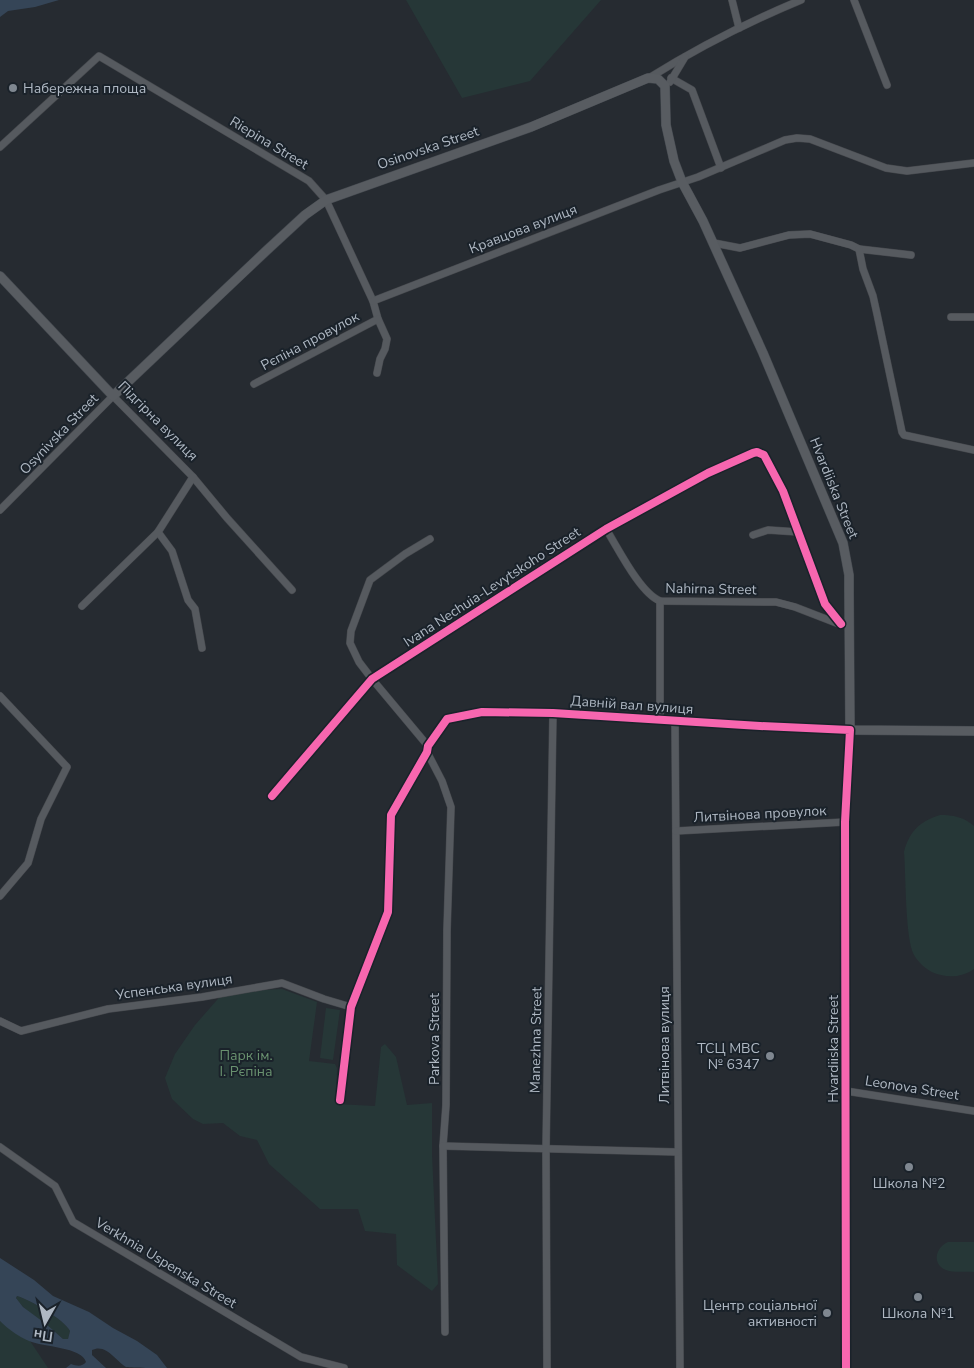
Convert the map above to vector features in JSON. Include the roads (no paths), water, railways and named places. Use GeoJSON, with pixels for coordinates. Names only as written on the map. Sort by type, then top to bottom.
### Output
{"type":"FeatureCollection","features":[{"type":"Feature","properties":{"kind":"main road"},"geometry":{"type":"LineString","coordinates":[[648,78],[658,79],[662,82],[666,91]]}},
{"type":"Feature","properties":{"kind":"main road","name":"Osinovska Street"},"geometry":{"type":"LineString","coordinates":[[113,396],[266,251],[326,200],[531,127],[648,78]]}},
{"type":"Feature","properties":{"kind":"main road","name":"Hvardiiska Street"},"geometry":{"type":"LineString","coordinates":[[666,91],[666,125],[674,161],[682,182],[714,243],[840,535],[848,574],[845,626],[850,730]]}},
{"type":"Feature","properties":{"kind":"main road","name":"Підгірна вулиця"},"geometry":{"type":"LineString","coordinates":[[0,276],[113,396]]}},
{"type":"Feature","properties":{"kind":"main road","name":"Давній вал вулиця"},"geometry":{"type":"LineString","coordinates":[[850,730],[974,731]]}},
{"type":"Feature","properties":{"kind":"street"},"geometry":{"type":"LineString","coordinates":[[732,0],[739,28]]}},
{"type":"Feature","properties":{"kind":"street","name":"Osinovska Street"},"geometry":{"type":"LineString","coordinates":[[648,78],[686,55],[801,0]]}},
{"type":"Feature","properties":{"kind":"street"},"geometry":{"type":"LineString","coordinates":[[854,0],[887,85]]}},
{"type":"Feature","properties":{"kind":"street"},"geometry":{"type":"LineString","coordinates":[[666,91],[671,78],[686,55]]}},
{"type":"Feature","properties":{"kind":"street","name":"Riepina Street"},"geometry":{"type":"LineString","coordinates":[[0,147],[99,56],[309,181],[326,200],[373,301],[388,342],[380,359],[377,373]]}},
{"type":"Feature","properties":{"kind":"street"},"geometry":{"type":"LineString","coordinates":[[671,78],[692,90],[721,168]]}},
{"type":"Feature","properties":{"kind":"street","name":"Кравцова вулиця"},"geometry":{"type":"LineString","coordinates":[[373,301],[659,190],[721,168],[786,140],[797,138],[810,139],[897,171],[974,163]]}},
{"type":"Feature","properties":{"kind":"street"},"geometry":{"type":"LineString","coordinates":[[714,243],[740,248],[789,236],[810,234],[843,242],[859,249],[911,255]]}},
{"type":"Feature","properties":{"kind":"street"},"geometry":{"type":"LineString","coordinates":[[859,249],[862,269],[873,296],[902,432],[904,435],[974,450]]}},
{"type":"Feature","properties":{"kind":"street"},"geometry":{"type":"LineString","coordinates":[[951,317],[974,317]]}},
{"type":"Feature","properties":{"kind":"street","name":"Рєпіна провулок"},"geometry":{"type":"LineString","coordinates":[[254,384],[378,319]]}},
{"type":"Feature","properties":{"kind":"street","name":"Підгірна вулиця"},"geometry":{"type":"LineString","coordinates":[[113,396],[193,476],[227,518],[292,590]]}},
{"type":"Feature","properties":{"kind":"street","name":"Osynivska Street"},"geometry":{"type":"LineString","coordinates":[[0,510],[113,396]]}},
{"type":"Feature","properties":{"kind":"street","name":"Ivana Nechuia-Levytskoho Street"},"geometry":{"type":"LineString","coordinates":[[272,796],[372,679],[606,528],[708,473],[757,452],[764,455],[783,491],[798,532]]}},
{"type":"Feature","properties":{"kind":"street"},"geometry":{"type":"LineString","coordinates":[[82,606],[158,532],[193,476]]}},
{"type":"Feature","properties":{"kind":"street","name":"Nahirna Street"},"geometry":{"type":"LineString","coordinates":[[606,528],[643,588],[653,598],[660,601],[776,602],[845,626]]}},
{"type":"Feature","properties":{"kind":"street"},"geometry":{"type":"LineString","coordinates":[[753,535],[768,530],[798,532],[825,604],[845,626]]}},
{"type":"Feature","properties":{"kind":"street"},"geometry":{"type":"LineString","coordinates":[[158,532],[172,551],[188,600],[194,609],[202,648]]}},
{"type":"Feature","properties":{"kind":"street","name":"Parkova Street"},"geometry":{"type":"LineString","coordinates":[[430,539],[405,554],[370,580],[351,631],[350,643],[359,662],[427,749],[442,781],[451,807],[447,930],[446,1105],[443,1146],[445,1332]]}},
{"type":"Feature","properties":{"kind":"street"},"geometry":{"type":"LineString","coordinates":[[660,601],[660,719]]}},
{"type":"Feature","properties":{"kind":"street"},"geometry":{"type":"LineString","coordinates":[[0,696],[67,767],[41,819],[28,863],[0,896]]}},
{"type":"Feature","properties":{"kind":"street","name":"Давній вал вулиця"},"geometry":{"type":"LineString","coordinates":[[340,1100],[351,1007],[388,912],[391,815],[427,749],[447,720],[482,712],[553,713],[850,730]]}},
{"type":"Feature","properties":{"kind":"street","name":"Manezhna Street"},"geometry":{"type":"LineString","coordinates":[[547,1368],[546,1149],[553,713]]}},
{"type":"Feature","properties":{"kind":"street","name":"Литвінова вулиця"},"geometry":{"type":"LineString","coordinates":[[675,721],[680,1368]]}},
{"type":"Feature","properties":{"kind":"street","name":"Hvardiiska Street"},"geometry":{"type":"LineString","coordinates":[[846,1368],[845,822],[850,730]]}},
{"type":"Feature","properties":{"kind":"street","name":"Литвінова провулок"},"geometry":{"type":"LineString","coordinates":[[676,831],[845,822]]}},
{"type":"Feature","properties":{"kind":"street","name":"Успенська вулиця"},"geometry":{"type":"LineString","coordinates":[[0,1021],[21,1031],[108,1009],[202,997],[282,983],[351,1007]]}},
{"type":"Feature","properties":{"kind":"street","name":"Leonova Street"},"geometry":{"type":"LineString","coordinates":[[846,1090],[974,1111]]}},
{"type":"Feature","properties":{"kind":"street"},"geometry":{"type":"LineString","coordinates":[[443,1146],[677,1152]]}},
{"type":"Feature","properties":{"kind":"street","name":"Verkhnia Uspenska Street"},"geometry":{"type":"LineString","coordinates":[[0,1147],[55,1186],[74,1222],[301,1357],[344,1368]]}},
{"type":"Feature","properties":{"kind":"water"},"geometry":{"type":"Polygon","coordinates":[[[0,0],[59,0],[35,7],[8,11],[0,17],[0,0]]]}},
{"type":"Feature","properties":{"kind":"water"},"geometry":{"type":"Polygon","coordinates":[[[0,1258],[34,1280],[53,1296],[89,1312],[137,1341],[157,1355],[167,1368],[126,1367],[106,1351],[97,1348],[92,1350],[92,1355],[106,1368],[66,1368],[71,1364],[79,1366],[86,1362],[83,1357],[70,1350],[35,1343],[25,1339],[0,1321],[0,1258]],[[17,1296],[16,1298],[23,1307],[63,1339],[68,1339],[70,1331],[67,1326],[46,1310],[17,1296]]]}},
{"type":"Feature","properties":{"kind":"place","name":"Набережна площа"},"geometry":{"type":"Point","coordinates":[13,88]}},
{"type":"Feature","properties":{"kind":"place","name":"ТСЦ МВС № 6347"},"geometry":{"type":"Point","coordinates":[770,1056]}},
{"type":"Feature","properties":{"kind":"place","name":"Школа №2"},"geometry":{"type":"Point","coordinates":[909,1167]}},
{"type":"Feature","properties":{"kind":"place","name":"Школа №1"},"geometry":{"type":"Point","coordinates":[918,1297]}},
{"type":"Feature","properties":{"kind":"place","name":"Центр соціальної активності"},"geometry":{"type":"Point","coordinates":[827,1313]}},
{"type":"Feature","properties":{"kind":"park label","name":"Парк ім. І. Рєпіна"},"geometry":{"type":"Point","coordinates":[246,1064]}}]}
